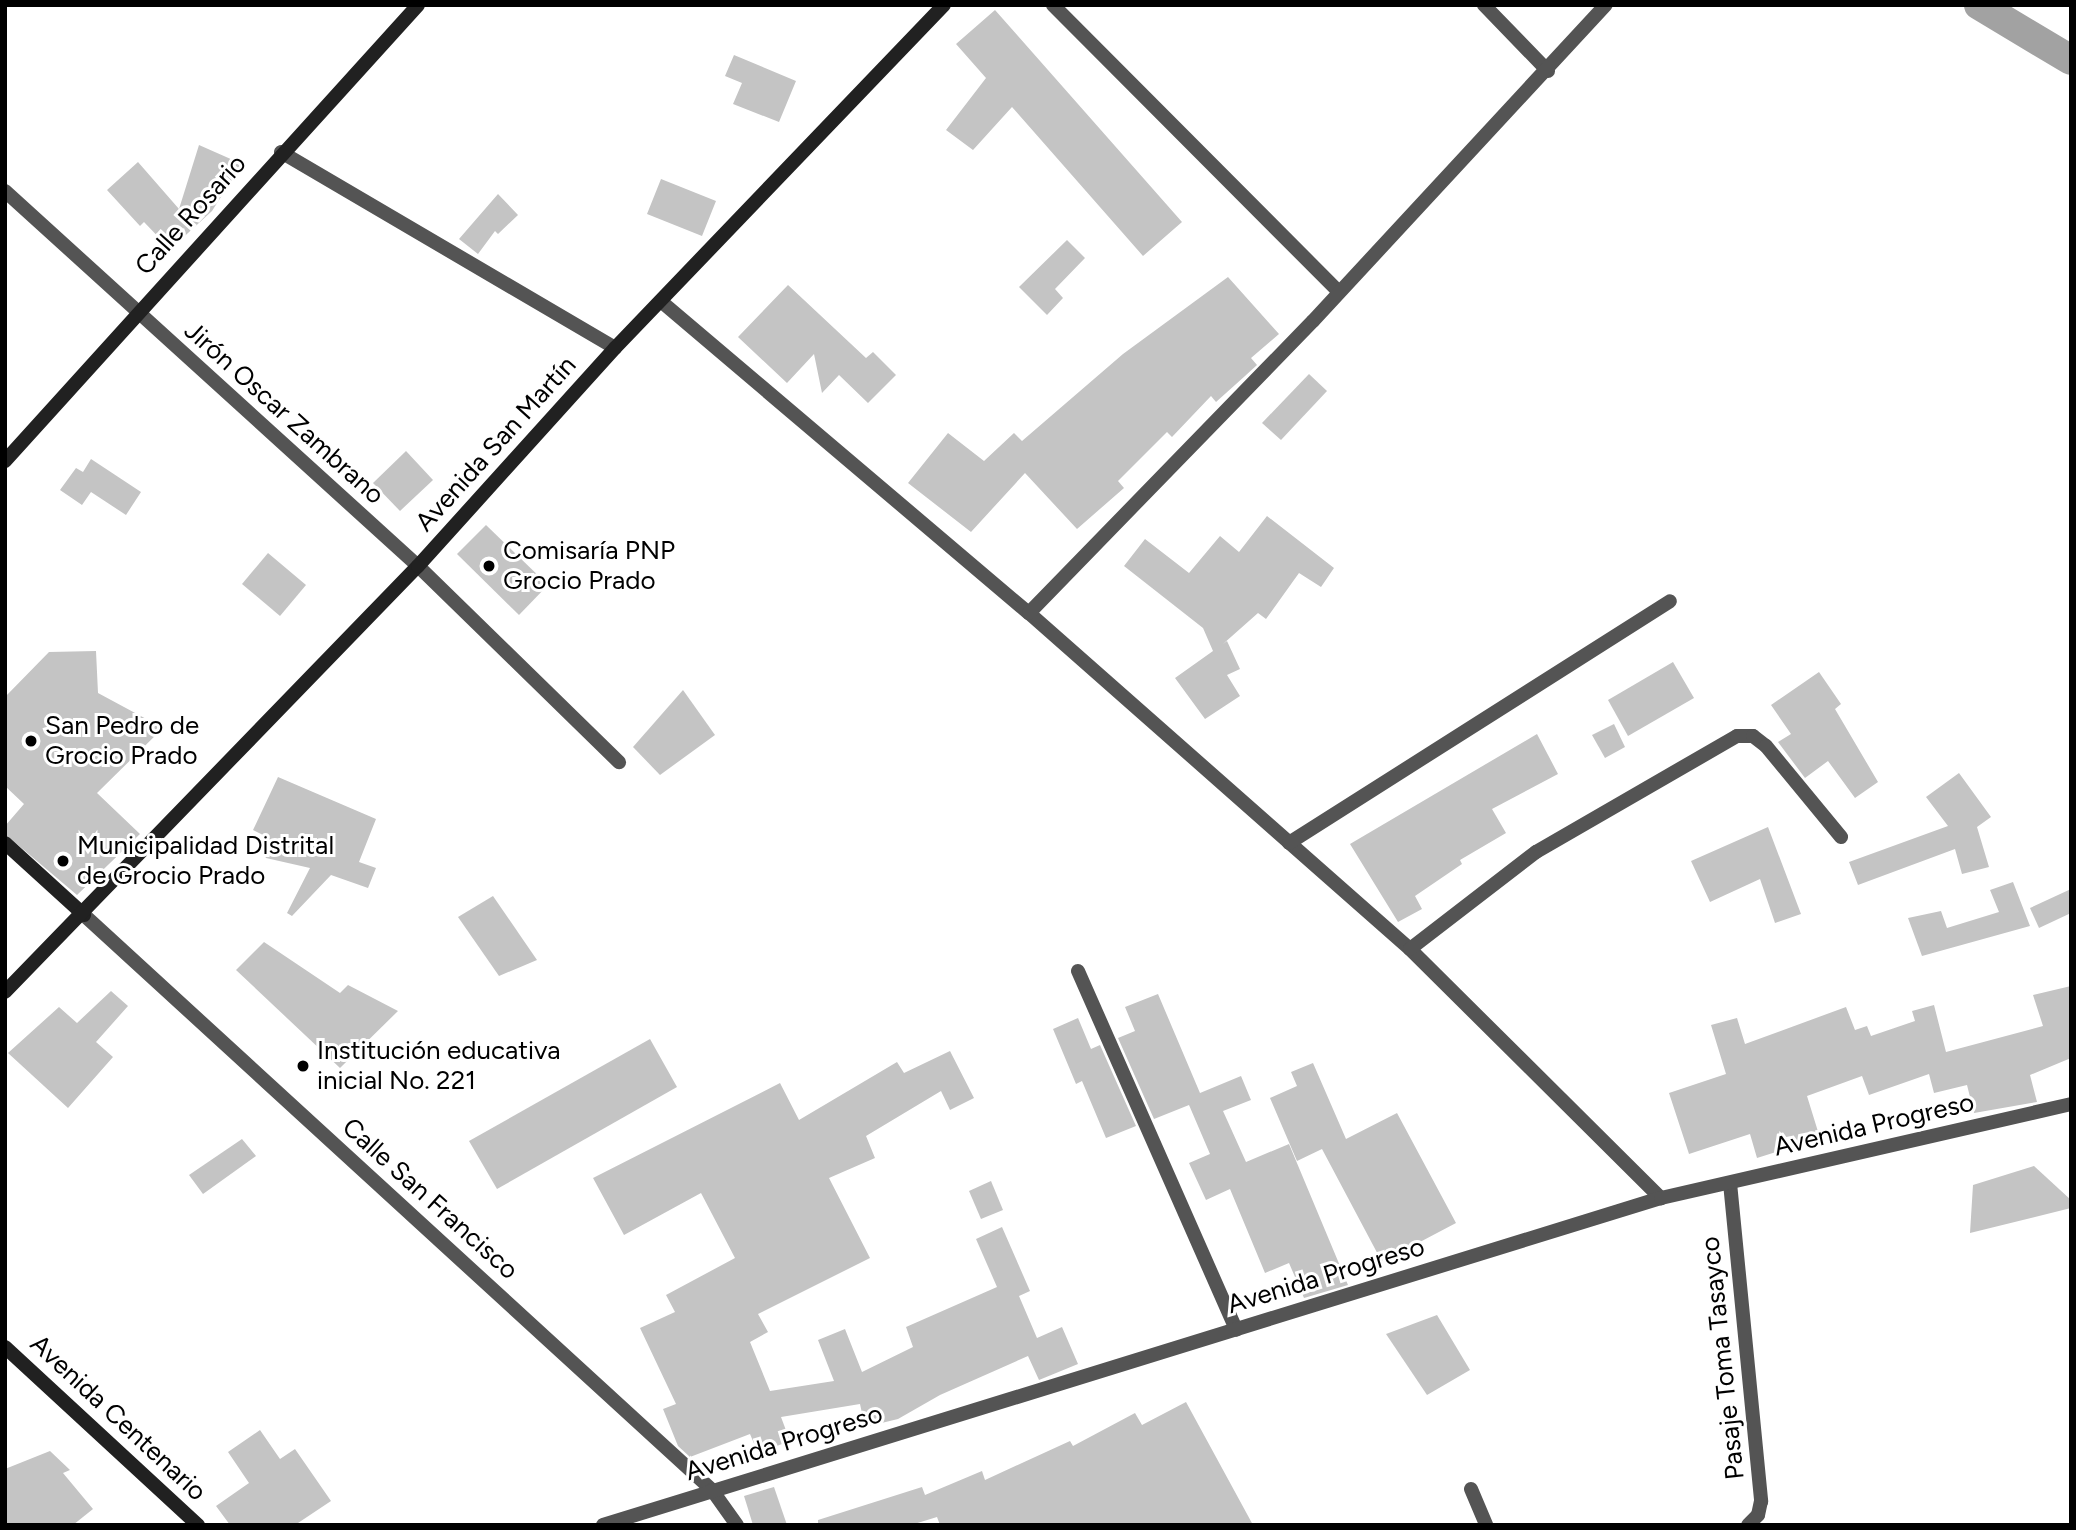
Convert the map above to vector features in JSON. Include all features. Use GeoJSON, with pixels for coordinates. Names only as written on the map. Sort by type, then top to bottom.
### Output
{"type":"FeatureCollection","features":[{"type":"Feature","properties":{"kind":"main road","name":"Calle Rosario"},"geometry":{"type":"LineString","coordinates":[[5,461],[281,152],[418,5]]}},
{"type":"Feature","properties":{"kind":"main road","name":"Avenida San Martín"},"geometry":{"type":"LineString","coordinates":[[5,992],[84,915],[418,566],[615,348],[663,303],[944,5]]}},
{"type":"Feature","properties":{"kind":"main road"},"geometry":{"type":"LineString","coordinates":[[5,843],[84,915]]}},
{"type":"Feature","properties":{"kind":"main road","name":"Avenida Centenario"},"geometry":{"type":"LineString","coordinates":[[5,1347],[198,1525]]}},
{"type":"Feature","properties":{"kind":"street"},"geometry":{"type":"LineString","coordinates":[[1053,5],[1339,292]]}},
{"type":"Feature","properties":{"kind":"street"},"geometry":{"type":"LineString","coordinates":[[1484,5],[1548,71]]}},
{"type":"Feature","properties":{"kind":"street"},"geometry":{"type":"LineString","coordinates":[[1029,614],[1339,292],[1548,71],[1606,5]]}},
{"type":"Feature","properties":{"kind":"street"},"geometry":{"type":"LineString","coordinates":[[281,152],[615,348]]}},
{"type":"Feature","properties":{"kind":"street","name":"Jirón Oscar Zambrano"},"geometry":{"type":"LineString","coordinates":[[5,191],[136,313],[418,566],[620,762]]}},
{"type":"Feature","properties":{"kind":"street"},"geometry":{"type":"LineString","coordinates":[[663,303],[1029,614],[1410,949],[1661,1198]]}},
{"type":"Feature","properties":{"kind":"street"},"geometry":{"type":"LineString","coordinates":[[1289,843],[1670,601]]}},
{"type":"Feature","properties":{"kind":"street"},"geometry":{"type":"LineString","coordinates":[[1410,949],[1536,852],[1737,736],[1753,736],[1766,746],[1841,837]]}},
{"type":"Feature","properties":{"kind":"street","name":"Calle San Francisco"},"geometry":{"type":"LineString","coordinates":[[84,915],[712,1490],[737,1525]]}},
{"type":"Feature","properties":{"kind":"street"},"geometry":{"type":"LineString","coordinates":[[1078,971],[1236,1330]]}},
{"type":"Feature","properties":{"kind":"street","name":"Avenida Progreso"},"geometry":{"type":"LineString","coordinates":[[603,1525],[1661,1198],[2071,1104]]}},
{"type":"Feature","properties":{"kind":"street","name":"Pasaje Toma Tasayco"},"geometry":{"type":"LineString","coordinates":[[1730,1183],[1761,1501],[1758,1515],[1748,1525]]}},
{"type":"Feature","properties":{"kind":"street"},"geometry":{"type":"LineString","coordinates":[[1471,1489],[1486,1525]]}},
{"type":"Feature","properties":{"kind":"building"},"geometry":{"type":"Polygon","coordinates":[[[995,10],[1182,222],[1143,256],[1012,107],[973,150],[946,130],[986,78],[956,44],[995,10]]]}},
{"type":"Feature","properties":{"kind":"building"},"geometry":{"type":"Polygon","coordinates":[[[734,55],[796,81],[779,122],[733,104],[742,83],[725,76],[734,55]]]}},
{"type":"Feature","properties":{"kind":"building"},"geometry":{"type":"Polygon","coordinates":[[[199,145],[242,164],[212,211],[164,255],[167,246],[144,222],[140,226],[107,190],[138,162],[179,209],[199,145]]]}},
{"type":"Feature","properties":{"kind":"building"},"geometry":{"type":"Polygon","coordinates":[[[661,179],[716,201],[702,236],[647,214],[661,179]]]}},
{"type":"Feature","properties":{"kind":"building"},"geometry":{"type":"Polygon","coordinates":[[[498,194],[518,215],[498,234],[495,231],[478,254],[459,239],[498,194]]]}},
{"type":"Feature","properties":{"kind":"building"},"geometry":{"type":"Polygon","coordinates":[[[1067,240],[1085,258],[1055,289],[1063,298],[1047,315],[1019,287],[1067,240]]]}},
{"type":"Feature","properties":{"kind":"building"},"geometry":{"type":"Polygon","coordinates":[[[1228,277],[1279,334],[1251,358],[1257,365],[1216,402],[1211,396],[1172,437],[1167,432],[1118,481],[1124,488],[1077,529],[1025,473],[971,532],[908,483],[948,433],[984,461],[1014,433],[1022,441],[1123,354],[1228,277]]]}},
{"type":"Feature","properties":{"kind":"building"},"geometry":{"type":"Polygon","coordinates":[[[788,285],[866,358],[873,352],[896,375],[868,403],[839,375],[822,393],[814,354],[787,383],[738,337],[788,285]]]}},
{"type":"Feature","properties":{"kind":"building"},"geometry":{"type":"Polygon","coordinates":[[[1309,374],[1327,391],[1281,440],[1262,423],[1309,374]]]}},
{"type":"Feature","properties":{"kind":"building"},"geometry":{"type":"Polygon","coordinates":[[[406,451],[433,480],[400,511],[373,483],[406,451]]]}},
{"type":"Feature","properties":{"kind":"building"},"geometry":{"type":"Polygon","coordinates":[[[91,459],[141,492],[126,515],[91,492],[82,505],[60,490],[76,468],[83,472],[91,459]]]}},
{"type":"Feature","properties":{"kind":"building"},"geometry":{"type":"Polygon","coordinates":[[[1267,516],[1334,568],[1321,587],[1299,573],[1266,619],[1258,613],[1223,644],[1227,641],[1240,669],[1227,675],[1240,696],[1205,719],[1175,678],[1213,651],[1203,628],[1124,566],[1145,539],[1189,573],[1220,536],[1239,552],[1267,516]]]}},
{"type":"Feature","properties":{"kind":"building"},"geometry":{"type":"Polygon","coordinates":[[[486,525],[548,585],[519,615],[457,554],[486,525]]]}},
{"type":"Feature","properties":{"kind":"building"},"geometry":{"type":"Polygon","coordinates":[[[268,553],[306,585],[280,616],[242,584],[268,553]]]}},
{"type":"Feature","properties":{"kind":"building"},"geometry":{"type":"Polygon","coordinates":[[[96,651],[98,693],[163,728],[97,793],[140,834],[77,895],[5,834],[5,826],[24,804],[5,786],[5,697],[49,652],[96,651]]]}},
{"type":"Feature","properties":{"kind":"building"},"geometry":{"type":"Polygon","coordinates":[[[1673,662],[1694,698],[1628,736],[1608,700],[1673,662]]]}},
{"type":"Feature","properties":{"kind":"building"},"geometry":{"type":"Polygon","coordinates":[[[1819,672],[1841,704],[1835,709],[1878,782],[1855,798],[1828,761],[1805,778],[1778,742],[1791,734],[1771,705],[1819,672]]]}},
{"type":"Feature","properties":{"kind":"building"},"geometry":{"type":"Polygon","coordinates":[[[683,690],[715,735],[660,775],[633,747],[683,690]]]}},
{"type":"Feature","properties":{"kind":"building"},"geometry":{"type":"Polygon","coordinates":[[[1614,724],[1625,747],[1605,758],[1592,735],[1614,724]]]}},
{"type":"Feature","properties":{"kind":"building"},"geometry":{"type":"Polygon","coordinates":[[[1537,734],[1558,774],[1492,809],[1506,833],[1460,860],[1462,864],[1415,896],[1422,909],[1398,922],[1350,844],[1537,734]]]}},
{"type":"Feature","properties":{"kind":"building"},"geometry":{"type":"Polygon","coordinates":[[[1959,773],[1991,817],[1977,827],[1989,867],[1962,874],[1955,849],[1858,885],[1849,862],[1948,826],[1926,797],[1959,773]]]}},
{"type":"Feature","properties":{"kind":"building"},"geometry":{"type":"Polygon","coordinates":[[[278,777],[376,819],[359,862],[376,868],[368,888],[331,875],[292,916],[287,913],[310,868],[266,858],[261,849],[269,838],[253,830],[278,777]]]}},
{"type":"Feature","properties":{"kind":"building"},"geometry":{"type":"Polygon","coordinates":[[[1768,827],[1801,914],[1775,923],[1760,879],[1710,902],[1691,861],[1768,827]]]}},
{"type":"Feature","properties":{"kind":"building"},"geometry":{"type":"Polygon","coordinates":[[[2013,882],[2030,926],[1922,956],[1908,918],[1941,911],[1947,928],[1999,912],[1990,890],[2013,882]]]}},
{"type":"Feature","properties":{"kind":"building"},"geometry":{"type":"Polygon","coordinates":[[[2071,889],[2071,913],[2039,928],[2030,908],[2071,889]]]}},
{"type":"Feature","properties":{"kind":"building"},"geometry":{"type":"Polygon","coordinates":[[[493,896],[537,960],[499,976],[458,917],[493,896]]]}},
{"type":"Feature","properties":{"kind":"building"},"geometry":{"type":"Polygon","coordinates":[[[264,942],[340,993],[348,985],[398,1011],[340,1068],[236,970],[264,942]]]}},
{"type":"Feature","properties":{"kind":"building"},"geometry":{"type":"Polygon","coordinates":[[[2071,986],[2071,1058],[2030,1075],[2037,1102],[1974,1113],[1967,1085],[1934,1093],[1929,1074],[1869,1095],[1862,1076],[1807,1096],[1820,1138],[1757,1158],[1750,1134],[1689,1154],[1669,1093],[1726,1074],[1711,1025],[1737,1018],[1745,1044],[1846,1007],[1855,1030],[1867,1026],[1871,1036],[1915,1021],[1912,1011],[1934,1005],[1946,1052],[2043,1026],[2033,995],[2071,986]]]}},
{"type":"Feature","properties":{"kind":"building"},"geometry":{"type":"Polygon","coordinates":[[[111,991],[128,1006],[96,1042],[113,1057],[68,1108],[8,1053],[59,1007],[77,1023],[111,991]]]}},
{"type":"Feature","properties":{"kind":"building"},"geometry":{"type":"Polygon","coordinates":[[[1158,994],[1200,1093],[1241,1076],[1251,1100],[1223,1111],[1246,1162],[1289,1144],[1348,1285],[1304,1298],[1289,1263],[1265,1273],[1230,1189],[1206,1200],[1189,1163],[1210,1154],[1189,1105],[1154,1119],[1118,1038],[1135,1031],[1125,1007],[1158,994]]]}},
{"type":"Feature","properties":{"kind":"building"},"geometry":{"type":"Polygon","coordinates":[[[1078,1018],[1091,1049],[1100,1045],[1136,1126],[1106,1138],[1082,1081],[1076,1084],[1053,1029],[1078,1018]]]}},
{"type":"Feature","properties":{"kind":"building"},"geometry":{"type":"Polygon","coordinates":[[[650,1039],[677,1087],[497,1189],[469,1141],[650,1039]]]}},
{"type":"Feature","properties":{"kind":"building"},"geometry":{"type":"Polygon","coordinates":[[[950,1051],[974,1098],[950,1110],[941,1091],[866,1136],[875,1158],[829,1178],[870,1258],[758,1314],[768,1332],[750,1342],[770,1391],[834,1381],[818,1340],[845,1329],[862,1372],[913,1347],[906,1327],[997,1287],[976,1239],[1002,1227],[1030,1291],[1019,1296],[1037,1338],[1062,1327],[1078,1364],[1039,1380],[1028,1356],[940,1395],[898,1419],[865,1427],[860,1404],[781,1417],[790,1441],[758,1453],[750,1434],[690,1457],[678,1446],[663,1409],[676,1404],[640,1328],[675,1312],[666,1295],[735,1258],[701,1193],[624,1235],[593,1178],[780,1083],[799,1120],[897,1062],[904,1073],[950,1051]]]}},
{"type":"Feature","properties":{"kind":"building"},"geometry":{"type":"Polygon","coordinates":[[[1313,1063],[1346,1139],[1397,1113],[1456,1223],[1382,1262],[1322,1149],[1297,1161],[1270,1098],[1297,1086],[1291,1072],[1313,1063]]]}},
{"type":"Feature","properties":{"kind":"building"},"geometry":{"type":"Polygon","coordinates":[[[242,1139],[256,1156],[203,1194],[189,1175],[242,1139]]]}},
{"type":"Feature","properties":{"kind":"building"},"geometry":{"type":"Polygon","coordinates":[[[2034,1166],[2071,1200],[2071,1208],[1970,1233],[1973,1185],[2034,1166]]]}},
{"type":"Feature","properties":{"kind":"building"},"geometry":{"type":"Polygon","coordinates":[[[991,1181],[1003,1210],[981,1219],[969,1191],[991,1181]]]}},
{"type":"Feature","properties":{"kind":"building"},"geometry":{"type":"Polygon","coordinates":[[[1437,1315],[1470,1370],[1427,1395],[1386,1334],[1437,1315]]]}},
{"type":"Feature","properties":{"kind":"building"},"geometry":{"type":"Polygon","coordinates":[[[1186,1402],[1253,1525],[940,1525],[937,1517],[911,1525],[818,1525],[818,1520],[922,1487],[925,1495],[982,1471],[985,1480],[1070,1441],[1073,1446],[1135,1413],[1142,1425],[1186,1402]]]}},
{"type":"Feature","properties":{"kind":"building"},"geometry":{"type":"Polygon","coordinates":[[[260,1430],[280,1459],[295,1449],[331,1501],[295,1525],[230,1525],[216,1506],[249,1483],[228,1452],[260,1430]]]}},
{"type":"Feature","properties":{"kind":"building"},"geometry":{"type":"Polygon","coordinates":[[[50,1451],[70,1470],[63,1473],[93,1509],[73,1525],[5,1525],[5,1469],[50,1451]]]}},
{"type":"Feature","properties":{"kind":"building"},"geometry":{"type":"Polygon","coordinates":[[[774,1487],[787,1525],[753,1525],[744,1496],[774,1487]]]}},
{"type":"Feature","properties":{"kind":"waterway"},"geometry":{"type":"LineString","coordinates":[[1979,5],[2071,60]]}},
{"type":"Feature","properties":{"kind":"place","name":"Comisaría PNP Grocio Prado"},"geometry":{"type":"Point","coordinates":[489,566]}},
{"type":"Feature","properties":{"kind":"place","name":"San Pedro de Grocio Prado"},"geometry":{"type":"Point","coordinates":[31,741]}},
{"type":"Feature","properties":{"kind":"place","name":"Municipalidad Distrital de Grocio Prado"},"geometry":{"type":"Point","coordinates":[63,861]}},
{"type":"Feature","properties":{"kind":"place","name":"Institución educativa inicial No. 221"},"geometry":{"type":"Point","coordinates":[303,1066]}}]}
